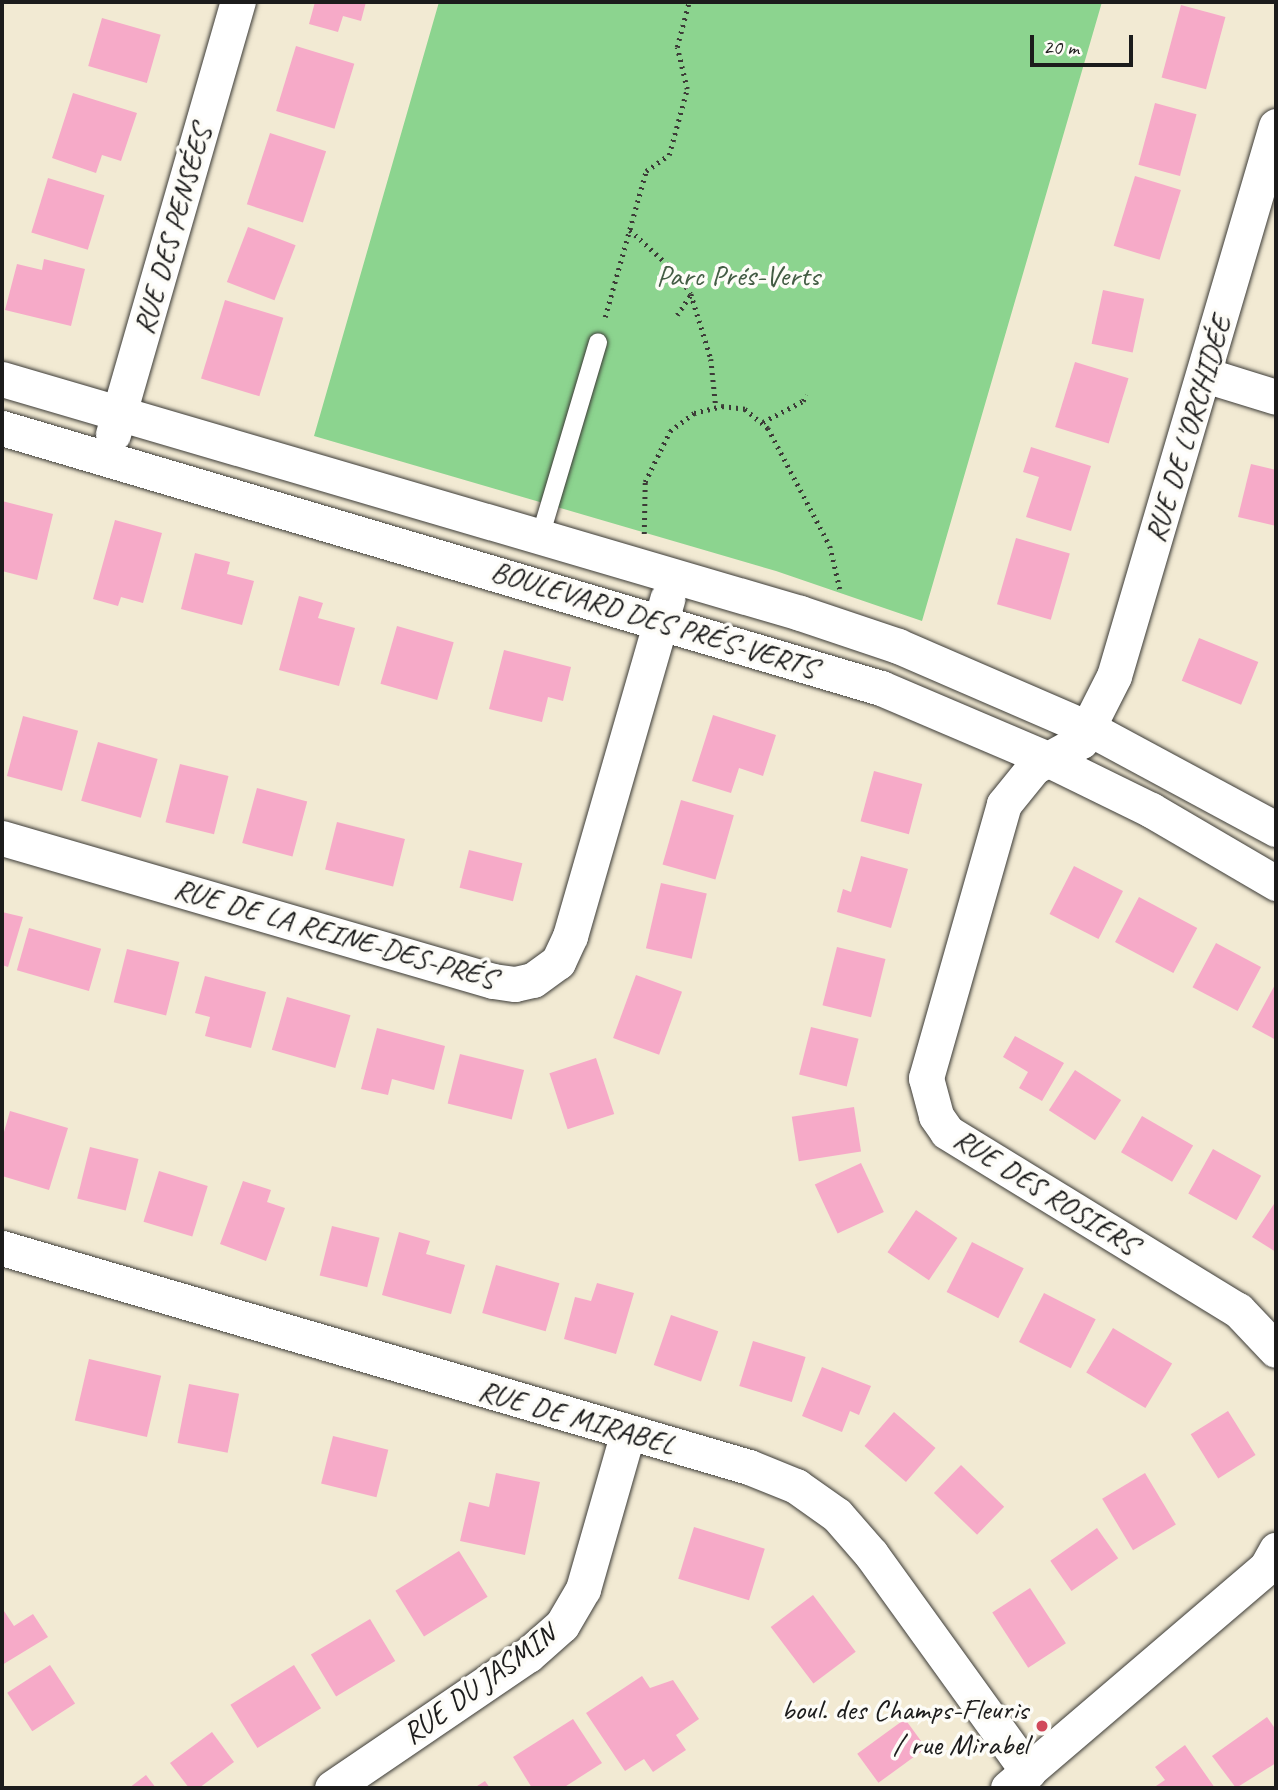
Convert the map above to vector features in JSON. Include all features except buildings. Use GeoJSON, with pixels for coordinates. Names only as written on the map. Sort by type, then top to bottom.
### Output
{"type":"FeatureCollection","features":[{"type":"Feature","properties":{"kind":"street","name":"RUE DES PENSÉES"},"geometry":{"type":"LineString","coordinates":[[106,458],[237,2]]}},
{"type":"Feature","properties":{"kind":"street","name":"RUE DE L'ORCHIDÉE"},"geometry":{"type":"LineString","coordinates":[[1090,729],[1114,676],[1205,375],[1276,126]]}},
{"type":"Feature","properties":{"kind":"street"},"geometry":{"type":"LineString","coordinates":[[1205,375],[1276,397]]}},
{"type":"Feature","properties":{"kind":"street","name":"BOULEVARD DES PRÉS-VERTS"},"geometry":{"type":"LineString","coordinates":[[2,379],[673,576],[898,646],[1090,729],[1276,829]]}},
{"type":"Feature","properties":{"kind":"street","name":"BOULEVARD DES PRÉS-VERTS"},"geometry":{"type":"LineString","coordinates":[[2,428],[661,620],[881,688],[1045,758],[1151,810],[1276,883]]}},
{"type":"Feature","properties":{"kind":"street","name":"RUE DE LA REINE-DES-PRÉS"},"geometry":{"type":"LineString","coordinates":[[2,838],[493,981],[515,984],[533,980],[558,962],[570,936],[673,576]]}},
{"type":"Feature","properties":{"kind":"street","name":"RUE DES ROSIERS"},"geometry":{"type":"LineString","coordinates":[[1090,729],[1071,748],[1045,758],[1004,804],[930,1057],[926,1078],[936,1116],[966,1146],[1238,1310],[1276,1350]]}},
{"type":"Feature","properties":{"kind":"street","name":"RUE DE MIRABEL"},"geometry":{"type":"LineString","coordinates":[[2,1248],[774,1476],[837,1514],[871,1554],[1018,1780]]}},
{"type":"Feature","properties":{"kind":"street","name":"RUE DU JASMIN"},"geometry":{"type":"LineString","coordinates":[[332,1788],[528,1655],[562,1625],[583,1589],[628,1432]]}},
{"type":"Feature","properties":{"kind":"street"},"geometry":{"type":"LineString","coordinates":[[1018,1780],[1274,1567]]}},
{"type":"Feature","properties":{"kind":"lane"},"geometry":{"type":"LineString","coordinates":[[540,537],[598,342]]}},
{"type":"Feature","properties":{"kind":"path"},"geometry":{"type":"LineString","coordinates":[[598,342],[646,171],[668,155],[681,123],[687,89],[677,47],[689,2]]}},
{"type":"Feature","properties":{"kind":"path"},"geometry":{"type":"LineString","coordinates":[[630,230],[679,275],[691,294],[711,359],[716,407]]}},
{"type":"Feature","properties":{"kind":"path"},"geometry":{"type":"LineString","coordinates":[[677,315],[691,294]]}},
{"type":"Feature","properties":{"kind":"path"},"geometry":{"type":"LineString","coordinates":[[763,422],[803,401],[806,395]]}},
{"type":"Feature","properties":{"kind":"path"},"geometry":{"type":"LineString","coordinates":[[643,538],[648,523],[642,495],[660,446],[679,422],[716,407],[745,409],[763,422],[830,546],[840,597]]}},
{"type":"Feature","properties":{"kind":"green space","name":"Parc Prés-Verts"},"geometry":{"type":"Polygon","coordinates":[[[439,2],[1102,2],[922,621],[776,571],[314,436],[439,2]]]}},
{"type":"Feature","properties":{"kind":"place","name":"boul. des Champs-Fleuris / rue Mirabel"},"geometry":{"type":"Point","coordinates":[1042,1726]}}]}
